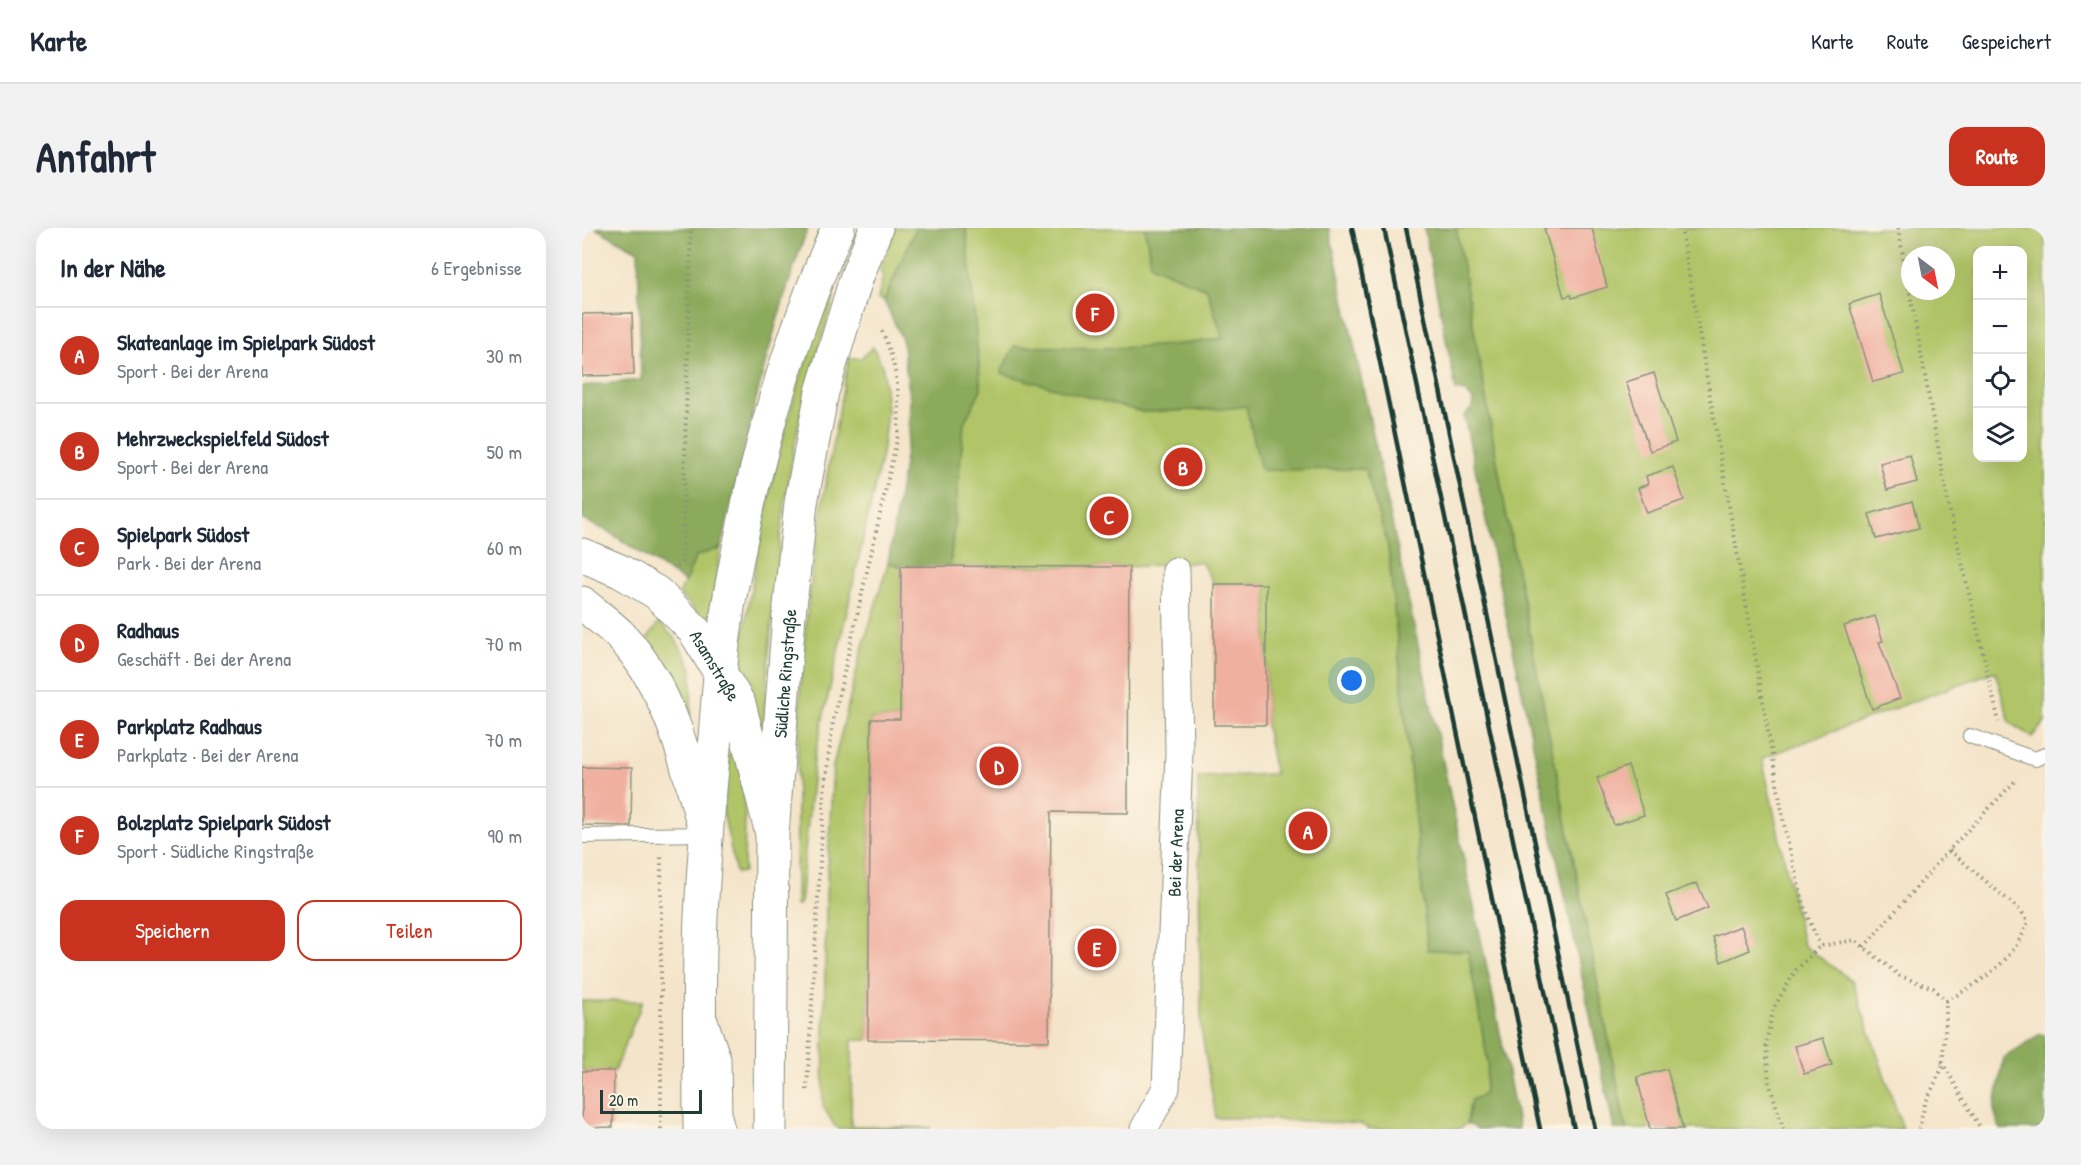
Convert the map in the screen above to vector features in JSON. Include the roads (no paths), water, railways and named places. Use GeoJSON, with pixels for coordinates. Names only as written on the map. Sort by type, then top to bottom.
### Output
{"type":"FeatureCollection","features":[{"type":"Feature","properties":{"kind":"main road"},"geometry":{"type":"LineString","coordinates":[[700,1129],[701,919],[706,834],[730,592],[743,526],[778,389],[803,315],[838,228]]}},
{"type":"Feature","properties":{"kind":"main road","name":"Südliche Ringstraße"},"geometry":{"type":"LineString","coordinates":[[770,1129],[772,835],[789,615],[801,503],[822,392],[856,279],[876,228]]}},
{"type":"Feature","properties":{"kind":"main road","name":"Asamstraße"},"geometry":{"type":"LineString","coordinates":[[582,555],[620,571],[657,593],[694,630],[739,704],[772,835]]}},
{"type":"Feature","properties":{"kind":"main road"},"geometry":{"type":"LineString","coordinates":[[582,603],[622,638],[651,677],[678,734],[706,834]]}},
{"type":"Feature","properties":{"kind":"street","name":"Bei der Arena"},"geometry":{"type":"LineString","coordinates":[[1144,1129],[1166,1088],[1179,753],[1176,571]]}},
{"type":"Feature","properties":{"kind":"street"},"geometry":{"type":"LineString","coordinates":[[700,1012],[713,1042],[717,1059],[718,1117],[721,1129]]}},
{"type":"Feature","properties":{"kind":"lane"},"geometry":{"type":"LineString","coordinates":[[1970,736],[2040,757]]}},
{"type":"Feature","properties":{"kind":"lane"},"geometry":{"type":"LineString","coordinates":[[582,836],[706,834]]}},
{"type":"Feature","properties":{"kind":"railway"},"geometry":{"type":"LineString","coordinates":[[1352,228],[1540,1129]]}},
{"type":"Feature","properties":{"kind":"railway"},"geometry":{"type":"LineString","coordinates":[[1384,228],[1574,1129]]}},
{"type":"Feature","properties":{"kind":"railway"},"geometry":{"type":"LineString","coordinates":[[1406,228],[1595,1129]]}},
{"type":"Feature","properties":{"kind":"place","name":"Bolzplatz Spielpark Südost"},"geometry":{"type":"Point","coordinates":[1095,313]}},
{"type":"Feature","properties":{"kind":"place","name":"Mehrzweckspielfeld Südost"},"geometry":{"type":"Point","coordinates":[1183,467]}},
{"type":"Feature","properties":{"kind":"place","name":"Spielpark Südost"},"geometry":{"type":"Point","coordinates":[1109,516]}},
{"type":"Feature","properties":{"kind":"place","name":"Radhaus"},"geometry":{"type":"Point","coordinates":[999,766]}},
{"type":"Feature","properties":{"kind":"place","name":"Skateanlage im Spielpark Südost"},"geometry":{"type":"Point","coordinates":[1308,831]}},
{"type":"Feature","properties":{"kind":"place","name":"Parkplatz Radhaus"},"geometry":{"type":"Point","coordinates":[1097,948]}}]}
